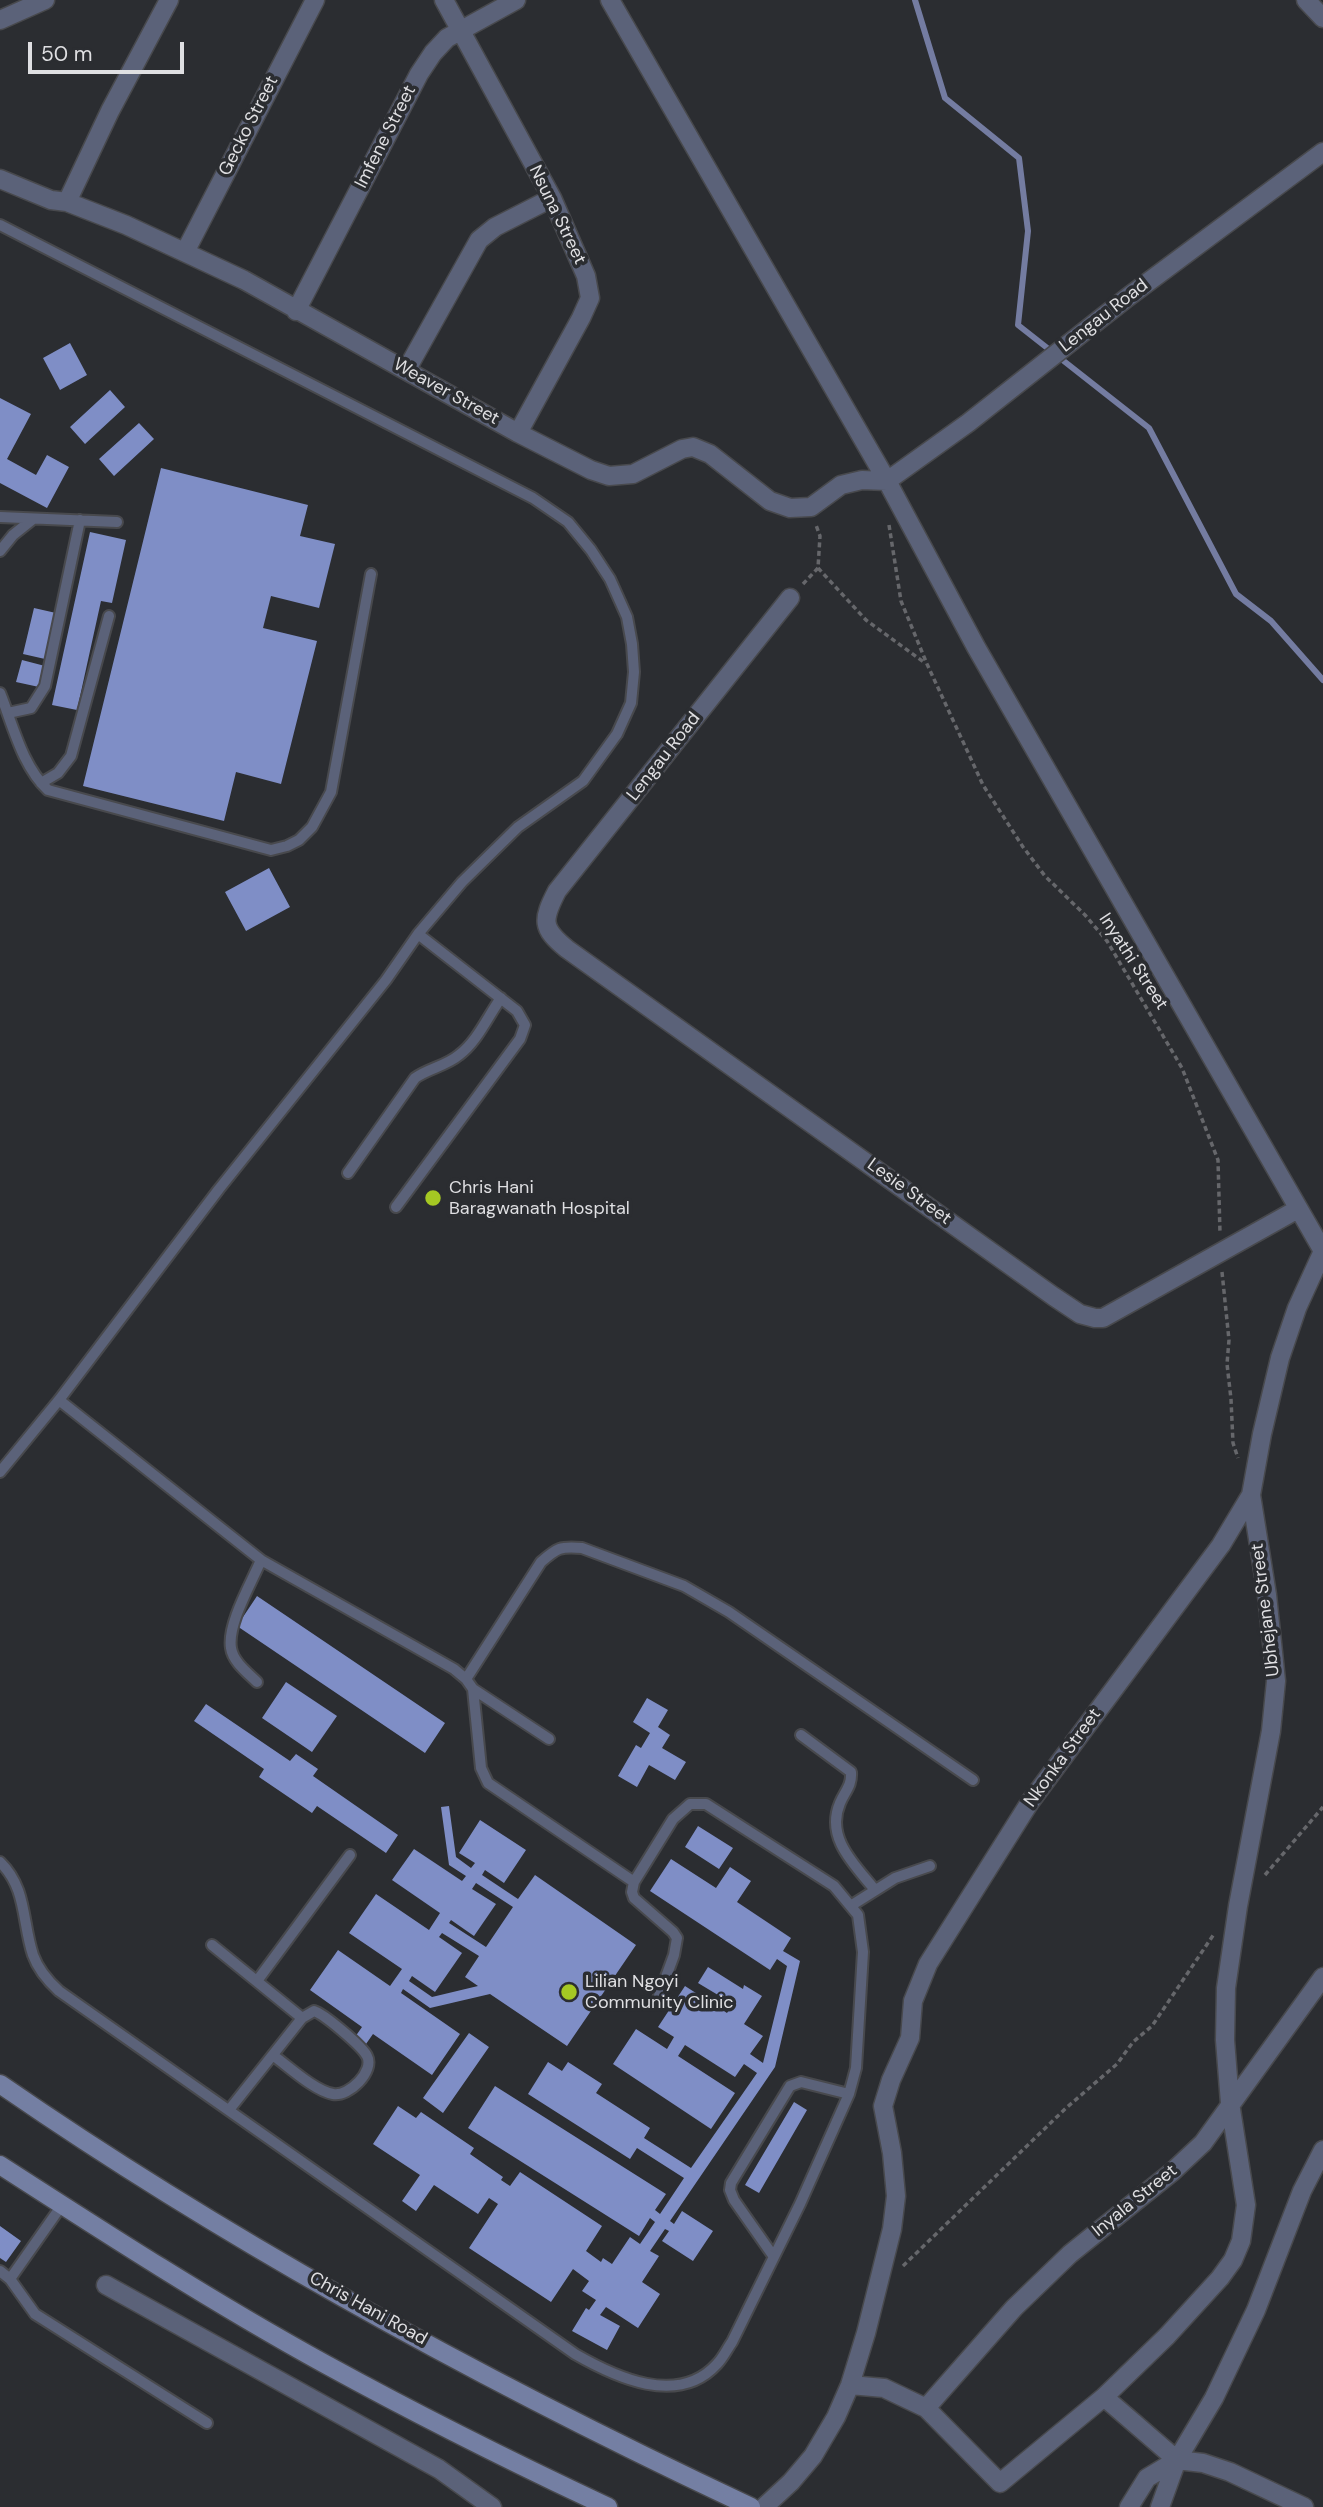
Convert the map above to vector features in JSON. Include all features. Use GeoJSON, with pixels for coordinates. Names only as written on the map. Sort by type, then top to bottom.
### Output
{"type":"FeatureCollection","features":[{"type":"Feature","properties":{"kind":"main road","name":"Chris Hani Road"},"geometry":{"type":"LineString","coordinates":[[0,2084],[68,2131],[195,2211],[366,2310],[651,2460],[751,2507]]}},
{"type":"Feature","properties":{"kind":"main road"},"geometry":{"type":"LineString","coordinates":[[0,2165],[124,2245],[324,2364],[518,2465],[608,2507]]}},
{"type":"Feature","properties":{"kind":"street"},"geometry":{"type":"LineString","coordinates":[[0,20],[45,0]]}},
{"type":"Feature","properties":{"kind":"street","name":"Gecko Street"},"geometry":{"type":"LineString","coordinates":[[185,253],[316,0]]}},
{"type":"Feature","properties":{"kind":"street","name":"Nsuna Street"},"geometry":{"type":"LineString","coordinates":[[444,0],[552,198],[586,275],[590,298],[561,358],[518,433]]}},
{"type":"Feature","properties":{"kind":"street","name":"Imfene Street"},"geometry":{"type":"LineString","coordinates":[[296,311],[419,74],[433,53],[447,38],[516,0]]}},
{"type":"Feature","properties":{"kind":"street"},"geometry":{"type":"LineString","coordinates":[[610,0],[887,481],[976,647],[1323,1251]]}},
{"type":"Feature","properties":{"kind":"street"},"geometry":{"type":"LineString","coordinates":[[1306,0],[1323,18]]}},
{"type":"Feature","properties":{"kind":"street"},"geometry":{"type":"LineString","coordinates":[[67,202],[163,2]]}},
{"type":"Feature","properties":{"kind":"street","name":"Lengau Road"},"geometry":{"type":"LineString","coordinates":[[887,481],[1323,152]]}},
{"type":"Feature","properties":{"kind":"street","name":"Weaver Street"},"geometry":{"type":"LineString","coordinates":[[0,178],[51,200],[67,202],[126,225],[244,280],[518,433],[609,476],[633,474],[682,449],[693,447],[702,450],[770,501],[790,508],[811,507]]}},
{"type":"Feature","properties":{"kind":"street"},"geometry":{"type":"LineString","coordinates":[[407,369],[479,240],[495,227],[552,198]]}},
{"type":"Feature","properties":{"kind":"street"},"geometry":{"type":"LineString","coordinates":[[811,507],[841,485],[862,480],[887,481]]}},
{"type":"Feature","properties":{"kind":"street","name":"Lengau Road"},"geometry":{"type":"LineString","coordinates":[[545,920],[546,911],[557,891],[790,598]]}},
{"type":"Feature","properties":{"kind":"street","name":"Lesie Street"},"geometry":{"type":"LineString","coordinates":[[545,920],[549,933],[567,949],[1080,1314],[1103,1318],[1297,1209]]}},
{"type":"Feature","properties":{"kind":"street","name":"Ubhejane Street"},"geometry":{"type":"LineString","coordinates":[[926,2408],[1000,2483],[1104,2397],[1167,2336],[1220,2278],[1233,2260],[1241,2241],[1245,2205],[1230,2103],[1225,2040],[1226,1988],[1276,1682],[1251,1495],[1280,1359],[1297,1308],[1323,1251]]}},
{"type":"Feature","properties":{"kind":"street","name":"Nkonka Street"},"geometry":{"type":"LineString","coordinates":[[764,2507],[792,2482],[813,2455],[836,2417],[850,2385],[878,2289],[892,2229],[896,2196],[892,2153],[883,2106],[891,2080],[910,2038],[913,2001],[928,1964],[1030,1802],[1221,1545],[1251,1495]]}},
{"type":"Feature","properties":{"kind":"street","name":"Inyala Street"},"geometry":{"type":"LineString","coordinates":[[926,2408],[1014,2308],[1061,2263],[1172,2172],[1203,2143],[1323,1977]]}},
{"type":"Feature","properties":{"kind":"street"},"geometry":{"type":"LineString","coordinates":[[1160,2507],[1177,2460],[1214,2398],[1256,2310],[1302,2191],[1323,2150]]}},
{"type":"Feature","properties":{"kind":"street"},"geometry":{"type":"LineString","coordinates":[[106,2285],[439,2469],[492,2507]]}},
{"type":"Feature","properties":{"kind":"street"},"geometry":{"type":"LineString","coordinates":[[850,2385],[884,2388],[926,2408]]}},
{"type":"Feature","properties":{"kind":"street"},"geometry":{"type":"LineString","coordinates":[[1104,2397],[1177,2460],[1203,2463],[1230,2472],[1304,2507]]}},
{"type":"Feature","properties":{"kind":"street"},"geometry":{"type":"LineString","coordinates":[[1129,2507],[1147,2478],[1177,2460]]}},
{"type":"Feature","properties":{"kind":"lane"},"geometry":{"type":"LineString","coordinates":[[0,225],[534,498],[568,522],[610,579],[627,617],[634,672],[631,703],[617,734],[583,781],[518,827],[462,882],[418,934],[386,979],[219,1189],[59,1400],[0,1472]]}},
{"type":"Feature","properties":{"kind":"lane"},"geometry":{"type":"LineString","coordinates":[[0,517],[117,522]]}},
{"type":"Feature","properties":{"kind":"lane"},"geometry":{"type":"LineString","coordinates":[[0,551],[33,519]]}},
{"type":"Feature","properties":{"kind":"lane"},"geometry":{"type":"LineString","coordinates":[[8,713],[31,708],[45,686],[80,520]]}},
{"type":"Feature","properties":{"kind":"lane"},"geometry":{"type":"LineString","coordinates":[[0,693],[22,750],[41,783],[57,794],[271,850],[287,846],[312,827],[331,792],[371,574]]}},
{"type":"Feature","properties":{"kind":"lane"},"geometry":{"type":"LineString","coordinates":[[41,783],[58,773],[71,756],[110,616]]}},
{"type":"Feature","properties":{"kind":"lane"},"geometry":{"type":"LineString","coordinates":[[396,1208],[520,1039],[525,1024],[517,1011],[418,934]]}},
{"type":"Feature","properties":{"kind":"lane"},"geometry":{"type":"LineString","coordinates":[[348,1173],[415,1078],[450,1061],[466,1049],[501,998]]}},
{"type":"Feature","properties":{"kind":"lane"},"geometry":{"type":"LineString","coordinates":[[59,1400],[261,1560],[454,1669],[473,1689],[549,1739]]}},
{"type":"Feature","properties":{"kind":"lane"},"geometry":{"type":"LineString","coordinates":[[466,1679],[541,1562],[554,1550],[564,1546],[582,1548],[684,1586],[729,1612],[973,1780]]}},
{"type":"Feature","properties":{"kind":"lane"},"geometry":{"type":"LineString","coordinates":[[257,1682],[239,1664],[230,1647],[233,1625],[261,1560]]}},
{"type":"Feature","properties":{"kind":"lane"},"geometry":{"type":"LineString","coordinates":[[473,1689],[481,1768],[488,1783],[634,1882]]}},
{"type":"Feature","properties":{"kind":"lane"},"geometry":{"type":"LineString","coordinates":[[801,1735],[851,1772],[850,1787],[840,1802],[835,1818],[835,1830],[846,1854],[875,1890]]}},
{"type":"Feature","properties":{"kind":"lane"},"geometry":{"type":"LineString","coordinates":[[0,1863],[17,1883],[33,1956],[47,1979],[59,1991],[575,2354],[631,2382],[673,2385],[704,2375],[716,2365],[732,2342],[849,2094],[856,2068],[863,1952],[858,1914],[834,1886],[820,1876],[706,1804],[697,1802],[677,1813],[634,1882],[634,1898],[677,1938],[674,1955],[656,2004]]}},
{"type":"Feature","properties":{"kind":"lane"},"geometry":{"type":"LineString","coordinates":[[257,1981],[350,1855]]}},
{"type":"Feature","properties":{"kind":"lane"},"geometry":{"type":"LineString","coordinates":[[852,1905],[894,1878],[930,1866]]}},
{"type":"Feature","properties":{"kind":"lane"},"geometry":{"type":"LineString","coordinates":[[212,1945],[302,2018]]}},
{"type":"Feature","properties":{"kind":"lane"},"geometry":{"type":"LineString","coordinates":[[229,2110],[302,2018],[314,2011],[323,2014],[367,2056],[366,2069],[357,2085],[344,2094],[322,2090],[274,2056]]}},
{"type":"Feature","properties":{"kind":"lane"},"geometry":{"type":"LineString","coordinates":[[774,2257],[734,2200],[730,2190],[731,2183],[790,2086],[800,2082],[849,2094]]}},
{"type":"Feature","properties":{"kind":"lane"},"geometry":{"type":"LineString","coordinates":[[10,2279],[62,2205]]}},
{"type":"Feature","properties":{"kind":"lane"},"geometry":{"type":"LineString","coordinates":[[0,2272],[10,2279],[28,2308],[42,2319],[207,2423]]}},
{"type":"Feature","properties":{"kind":"path"},"geometry":{"type":"LineString","coordinates":[[790,598],[818,568],[820,536],[811,507]]}},
{"type":"Feature","properties":{"kind":"path","name":"Inyathi Street"},"geometry":{"type":"LineString","coordinates":[[889,519],[901,601],[927,664],[984,785],[1016,837],[1045,876],[1107,941],[1182,1068],[1218,1160],[1220,1251],[1229,1340],[1227,1364],[1233,1443],[1251,1495]]}},
{"type":"Feature","properties":{"kind":"path"},"geometry":{"type":"LineString","coordinates":[[818,568],[866,620],[927,664]]}},
{"type":"Feature","properties":{"kind":"path"},"geometry":{"type":"LineString","coordinates":[[1264,1875],[1323,1807]]}},
{"type":"Feature","properties":{"kind":"path"},"geometry":{"type":"LineString","coordinates":[[878,2289],[1065,2109],[1118,2064],[1133,2042],[1152,2026],[1216,1931]]}},
{"type":"Feature","properties":{"kind":"building"},"geometry":{"type":"Polygon","coordinates":[[[70,343],[87,375],[60,390],[43,358],[70,343]]]}},
{"type":"Feature","properties":{"kind":"building"},"geometry":{"type":"Polygon","coordinates":[[[110,390],[125,407],[85,444],[70,427],[110,390]]]}},
{"type":"Feature","properties":{"kind":"building"},"geometry":{"type":"Polygon","coordinates":[[[0,398],[31,414],[7,459],[36,475],[47,455],[69,467],[47,508],[0,483],[0,398]]]}},
{"type":"Feature","properties":{"kind":"building"},"geometry":{"type":"Polygon","coordinates":[[[139,423],[154,439],[114,476],[99,459],[139,423]]]}},
{"type":"Feature","properties":{"kind":"building"},"geometry":{"type":"Polygon","coordinates":[[[161,468],[308,505],[300,536],[335,544],[319,608],[271,596],[263,628],[317,641],[281,784],[236,772],[224,821],[83,786],[161,468]]]}},
{"type":"Feature","properties":{"kind":"building"},"geometry":{"type":"Polygon","coordinates":[[[90,532],[126,540],[112,603],[101,601],[77,710],[52,705],[90,532]]]}},
{"type":"Feature","properties":{"kind":"building"},"geometry":{"type":"Polygon","coordinates":[[[34,608],[56,613],[45,659],[23,654],[34,608]]]}},
{"type":"Feature","properties":{"kind":"building"},"geometry":{"type":"Polygon","coordinates":[[[22,660],[45,666],[39,687],[16,682],[22,660]]]}},
{"type":"Feature","properties":{"kind":"building"},"geometry":{"type":"Polygon","coordinates":[[[269,868],[290,907],[246,931],[225,892],[269,868]]]}},
{"type":"Feature","properties":{"kind":"building"},"geometry":{"type":"Polygon","coordinates":[[[257,1596],[445,1723],[425,1753],[237,1626],[257,1596]]]}},
{"type":"Feature","properties":{"kind":"building"},"geometry":{"type":"Polygon","coordinates":[[[286,1682],[337,1716],[312,1752],[262,1718],[286,1682]]]}},
{"type":"Feature","properties":{"kind":"building"},"geometry":{"type":"Polygon","coordinates":[[[647,1698],[668,1710],[658,1727],[670,1735],[662,1748],[686,1762],[675,1780],[649,1765],[637,1787],[618,1776],[636,1745],[641,1748],[650,1733],[633,1722],[647,1698]]]}},
{"type":"Feature","properties":{"kind":"building"},"geometry":{"type":"Polygon","coordinates":[[[206,1704],[290,1761],[296,1754],[318,1769],[313,1776],[398,1835],[386,1853],[317,1806],[312,1813],[259,1777],[264,1769],[194,1721],[206,1704]]]}},
{"type":"Feature","properties":{"kind":"building"},"geometry":{"type":"Polygon","coordinates":[[[449,1806],[456,1857],[471,1868],[475,1863],[459,1853],[480,1820],[526,1850],[504,1883],[485,1870],[482,1875],[518,1899],[535,1875],[636,1945],[567,2046],[490,1994],[430,2008],[403,1989],[401,1993],[460,2034],[432,2075],[373,2034],[366,2044],[355,2037],[362,2027],[310,1990],[338,1950],[390,1986],[402,1969],[349,1933],[376,1894],[429,1930],[440,1913],[392,1880],[414,1849],[462,1881],[466,1876],[449,1865],[441,1807],[449,1806]],[[476,1883],[472,1889],[496,1904],[474,1936],[451,1920],[449,1923],[486,1947],[513,1907],[476,1883]],[[442,1933],[439,1937],[462,1953],[435,1992],[412,1976],[409,1981],[432,1997],[478,1986],[465,1977],[479,1956],[442,1933]]]}},
{"type":"Feature","properties":{"kind":"building"},"geometry":{"type":"Polygon","coordinates":[[[698,1826],[733,1848],[719,1869],[685,1847],[698,1826]]]}},
{"type":"Feature","properties":{"kind":"building"},"geometry":{"type":"Polygon","coordinates":[[[671,1859],[716,1888],[730,1867],[751,1881],[737,1902],[791,1938],[783,1951],[800,1961],[775,2067],[670,2221],[674,2224],[682,2211],[713,2231],[693,2261],[662,2241],[669,2231],[665,2229],[650,2251],[659,2256],[642,2282],[660,2294],[638,2328],[606,2307],[600,2315],[620,2326],[607,2350],[572,2331],[586,2308],[589,2310],[596,2300],[582,2291],[589,2281],[573,2269],[551,2302],[469,2248],[498,2204],[489,2198],[478,2214],[434,2185],[416,2211],[402,2201],[420,2175],[373,2144],[398,2106],[416,2118],[421,2112],[474,2148],[470,2154],[503,2177],[501,2180],[510,2186],[520,2172],[602,2226],[586,2251],[601,2262],[603,2258],[612,2264],[630,2237],[640,2244],[655,2222],[650,2218],[639,2236],[468,2128],[495,2086],[666,2194],[655,2210],[660,2214],[684,2178],[637,2148],[630,2159],[528,2094],[548,2062],[562,2071],[568,2062],[602,2084],[596,2093],[650,2128],[644,2138],[691,2168],[757,2073],[744,2064],[735,2077],[685,2045],[678,2056],[735,2093],[711,2129],[613,2064],[636,2029],[667,2049],[674,2037],[658,2027],[685,1986],[727,2013],[733,2004],[698,1983],[708,1967],[743,1989],[744,1985],[762,1996],[744,2024],[763,2036],[750,2054],[763,2063],[787,1966],[777,1959],[770,1970],[650,1891],[671,1859]]]}},
{"type":"Feature","properties":{"kind":"building"},"geometry":{"type":"Polygon","coordinates":[[[469,2033],[489,2047],[443,2113],[423,2098],[469,2033]]]}},
{"type":"Feature","properties":{"kind":"building"},"geometry":{"type":"Polygon","coordinates":[[[794,2102],[807,2110],[759,2193],[745,2185],[794,2102]]]}},
{"type":"Feature","properties":{"kind":"building"},"geometry":{"type":"Polygon","coordinates":[[[0,2226],[21,2241],[6,2262],[0,2258],[0,2226]]]}},
{"type":"Feature","properties":{"kind":"waterway"},"geometry":{"type":"LineString","coordinates":[[915,0],[945,98],[1019,158],[1028,231],[1018,325],[1149,428],[1236,594],[1271,621],[1323,680]]}},
{"type":"Feature","properties":{"kind":"place","name":"Chris Hani Baragwanath Hospital"},"geometry":{"type":"Point","coordinates":[433,1198]}},
{"type":"Feature","properties":{"kind":"place","name":"Lilian Ngoyi Community Clinic"},"geometry":{"type":"Point","coordinates":[569,1992]}}]}
